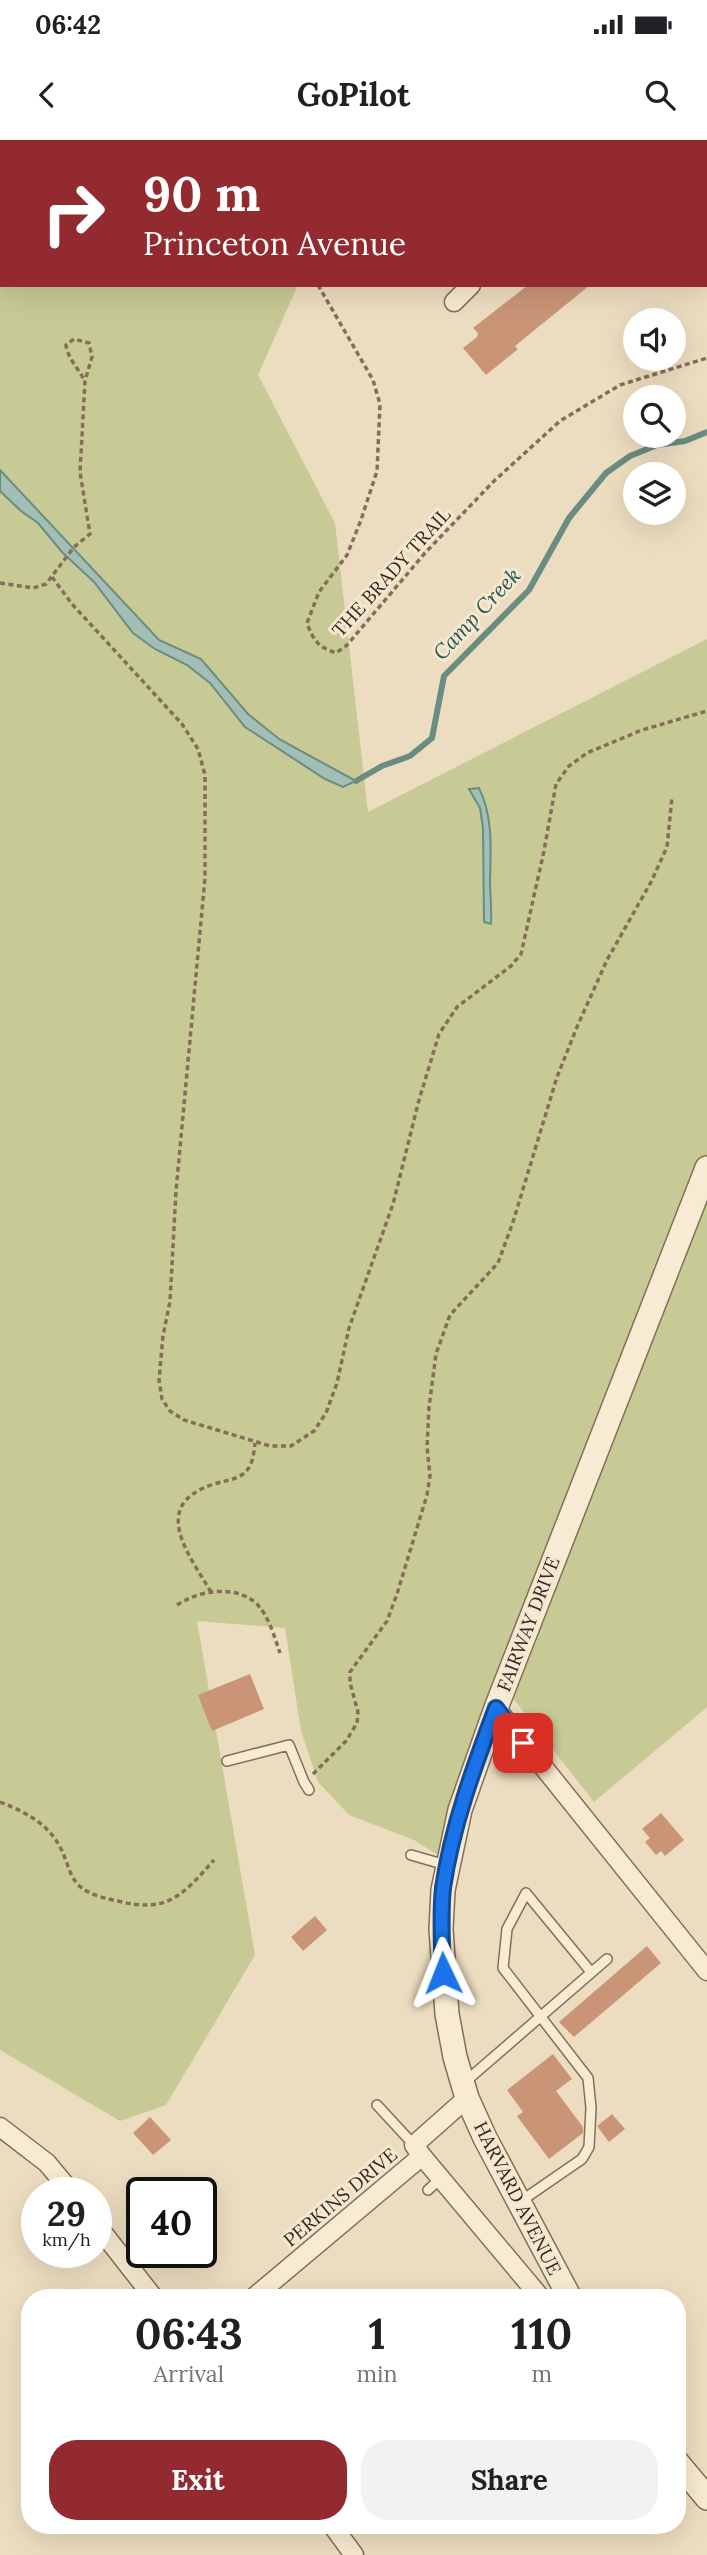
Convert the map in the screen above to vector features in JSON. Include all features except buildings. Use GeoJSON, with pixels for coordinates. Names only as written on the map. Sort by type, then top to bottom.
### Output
{"type":"FeatureCollection","features":[{"type":"Feature","properties":{"kind":"street"},"geometry":{"type":"LineString","coordinates":[[454,302],[469,287]]}},
{"type":"Feature","properties":{"kind":"street","name":"FAIRWAY DRIVE"},"geometry":{"type":"LineString","coordinates":[[465,2091],[447,2014],[441,1929],[443,1890],[460,1810],[496,1708],[707,1168]]}},
{"type":"Feature","properties":{"kind":"street"},"geometry":{"type":"LineString","coordinates":[[496,1708],[707,1971]]}},
{"type":"Feature","properties":{"kind":"street","name":"PERKINS DRIVE"},"geometry":{"type":"LineString","coordinates":[[263,2289],[418,2150],[465,2091]]}},
{"type":"Feature","properties":{"kind":"street","name":"HARVARD AVENUE"},"geometry":{"type":"LineString","coordinates":[[465,2091],[485,2138],[565,2289]]}},
{"type":"Feature","properties":{"kind":"street"},"geometry":{"type":"LineString","coordinates":[[0,2127],[47,2163],[59,2177]]}},
{"type":"Feature","properties":{"kind":"street","name":"HARVARD AVENUE"},"geometry":{"type":"LineString","coordinates":[[418,2150],[435,2184],[533,2289]]}},
{"type":"Feature","properties":{"kind":"street"},"geometry":{"type":"LineString","coordinates":[[112,2244],[147,2289]]}},
{"type":"Feature","properties":{"kind":"street"},"geometry":{"type":"LineString","coordinates":[[686,2473],[707,2498]]}},
{"type":"Feature","properties":{"kind":"street"},"geometry":{"type":"LineString","coordinates":[[339,2534],[354,2555]]}},
{"type":"Feature","properties":{"kind":"lane"},"geometry":{"type":"LineString","coordinates":[[227,1761],[289,1745],[307,1786]]}},
{"type":"Feature","properties":{"kind":"lane"},"geometry":{"type":"LineString","coordinates":[[411,1855],[447,1866]]}},
{"type":"Feature","properties":{"kind":"lane"},"geometry":{"type":"LineString","coordinates":[[519,2202],[582,2160],[589,2147],[591,2108],[588,2078],[503,1968],[507,1929],[526,1893],[591,1972]]}},
{"type":"Feature","properties":{"kind":"lane"},"geometry":{"type":"LineString","coordinates":[[465,2091],[539,2017],[607,1958]]}},
{"type":"Feature","properties":{"kind":"lane"},"geometry":{"type":"LineString","coordinates":[[377,2105],[418,2150]]}},
{"type":"Feature","properties":{"kind":"path","name":"THE BRADY TRAIL"},"geometry":{"type":"LineString","coordinates":[[319,287],[373,380],[380,404],[377,471],[361,520],[346,555],[319,592],[307,623],[312,638],[322,648],[336,653],[347,645],[425,553],[494,481],[560,421],[620,385],[707,358]]}},
{"type":"Feature","properties":{"kind":"path"},"geometry":{"type":"LineString","coordinates":[[0,583],[33,588],[46,584],[90,534],[79,472],[85,381],[92,357],[89,343],[74,339],[66,345],[67,356],[76,364],[85,381]]}},
{"type":"Feature","properties":{"kind":"path"},"geometry":{"type":"LineString","coordinates":[[52,577],[72,604],[182,724],[198,749],[205,775],[205,878],[176,1191],[170,1300],[159,1380],[162,1399],[170,1411],[184,1420],[270,1446],[291,1446],[314,1431],[326,1413],[337,1383],[349,1328],[393,1204],[439,1034],[457,1007],[511,966],[521,954],[556,784],[569,766],[587,753],[642,730],[707,711]]}},
{"type":"Feature","properties":{"kind":"path"},"geometry":{"type":"LineString","coordinates":[[307,1786],[346,1741],[357,1723],[358,1712],[350,1684],[351,1672],[387,1621],[397,1594],[427,1495],[430,1476],[427,1447],[429,1407],[436,1354],[450,1315],[498,1263],[557,1077],[577,1027],[607,960],[651,882],[667,847],[672,797]]}},
{"type":"Feature","properties":{"kind":"path"},"geometry":{"type":"LineString","coordinates":[[211,1592],[183,1545],[178,1528],[178,1511],[186,1499],[198,1490],[238,1478],[247,1470],[255,1442]]}},
{"type":"Feature","properties":{"kind":"path"},"geometry":{"type":"LineString","coordinates":[[177,1605],[188,1598],[211,1592],[246,1597],[257,1604],[269,1622],[280,1653]]}},
{"type":"Feature","properties":{"kind":"path"},"geometry":{"type":"LineString","coordinates":[[0,1802],[25,1812],[47,1829],[61,1848],[72,1876],[82,1888],[134,1906],[171,1901],[196,1881],[214,1860]]}},
{"type":"Feature","properties":{"kind":"green space"},"geometry":{"type":"Polygon","coordinates":[[[0,287],[297,287],[258,375],[335,523],[368,812],[707,639],[707,1707],[594,1802],[512,1697],[446,1860],[414,1840],[349,1815],[318,1782],[301,1731],[285,1628],[197,1621],[255,1955],[166,2105],[120,2121],[0,2050],[0,287]]]}},
{"type":"Feature","properties":{"kind":"water"},"geometry":{"type":"Polygon","coordinates":[[[0,470],[159,640],[201,659],[248,714],[279,739],[356,781],[343,787],[325,779],[245,727],[210,683],[187,665],[155,649],[133,633],[94,582],[62,552],[38,523],[0,491],[0,470]]]}},
{"type":"Feature","properties":{"kind":"water"},"geometry":{"type":"Polygon","coordinates":[[[479,788],[487,810],[490,833],[491,924],[484,922],[483,828],[480,808],[469,789],[479,788]]]}},
{"type":"Feature","properties":{"kind":"waterway","name":"Camp Creek"},"geometry":{"type":"LineString","coordinates":[[356,781],[382,766],[410,756],[432,738],[444,676],[529,590],[569,518],[606,473],[630,456],[657,445],[685,441],[707,432]]}},
{"type":"Feature","properties":{"kind":"route"},"geometry":{"type":"LineString","coordinates":[[443,1973],[443,1890],[450,1848],[474,1767],[496,1708],[523,1743]]}}]}
